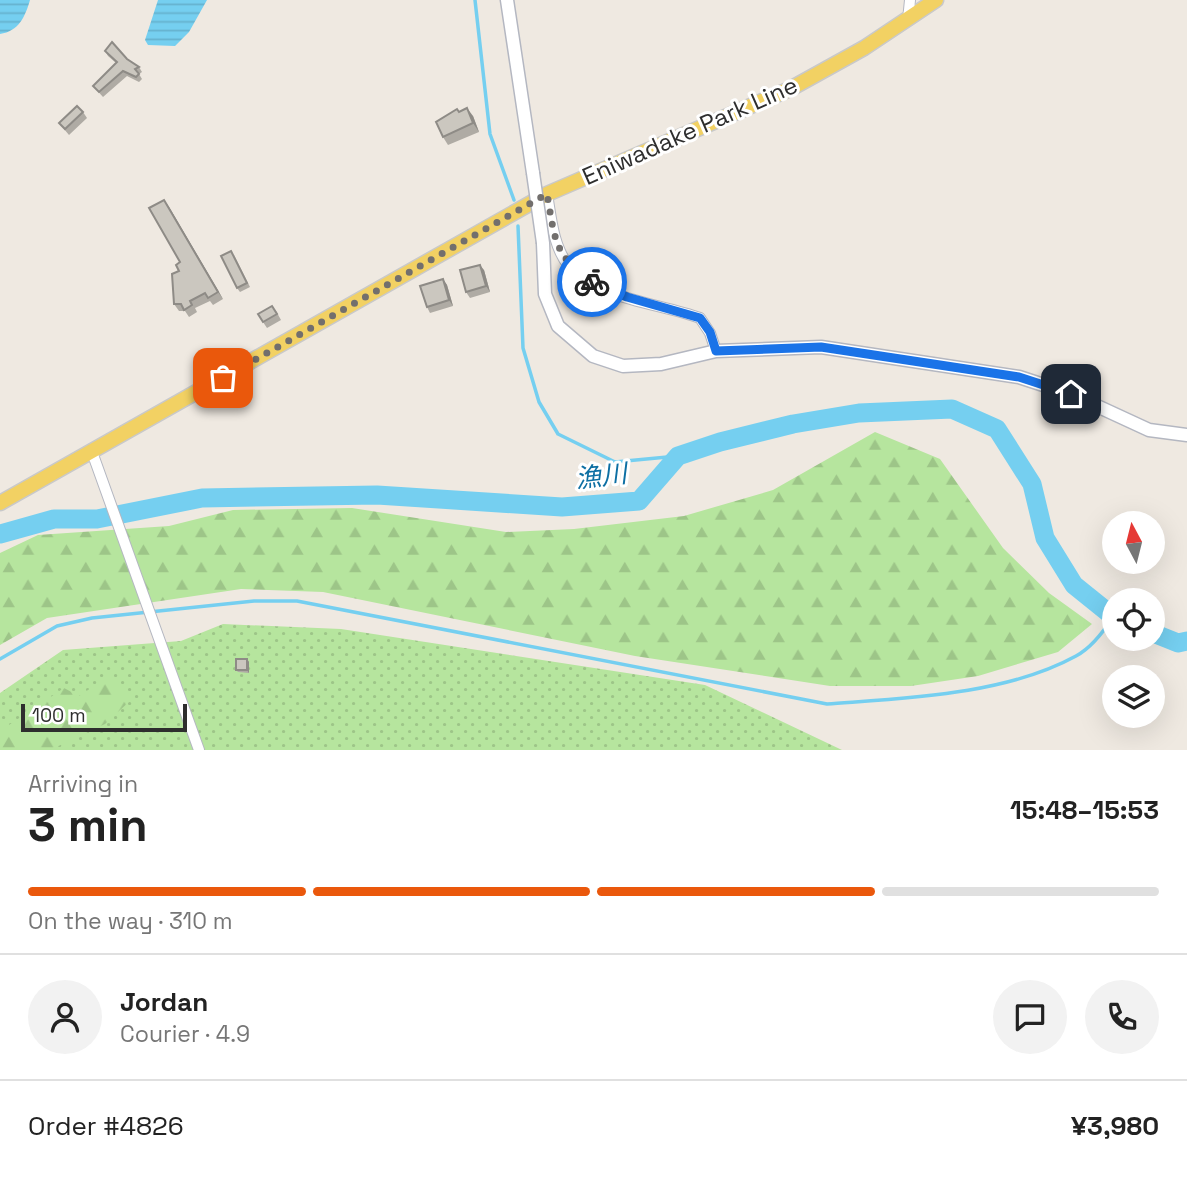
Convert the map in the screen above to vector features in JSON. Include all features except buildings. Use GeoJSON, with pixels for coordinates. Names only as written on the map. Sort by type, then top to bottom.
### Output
{"type":"FeatureCollection","features":[{"type":"Feature","properties":{"kind":"main road","name":"Eniwadake Park Line"},"geometry":{"type":"LineString","coordinates":[[0,503],[547,194],[790,89],[908,20],[936,0]]}},
{"type":"Feature","properties":{"kind":"street"},"geometry":{"type":"LineString","coordinates":[[507,0],[543,243],[545,294],[558,326],[593,356],[623,366],[661,365],[716,351],[821,347],[1019,377],[1071,394],[1149,430],[1187,435]]}},
{"type":"Feature","properties":{"kind":"street"},"geometry":{"type":"LineString","coordinates":[[908,20],[910,0]]}},
{"type":"Feature","properties":{"kind":"street"},"geometry":{"type":"LineString","coordinates":[[547,194],[555,239],[569,266],[596,284],[627,297],[700,318],[710,332],[716,351]]}},
{"type":"Feature","properties":{"kind":"street"},"geometry":{"type":"LineString","coordinates":[[92,452],[200,750]]}},
{"type":"Feature","properties":{"kind":"green space"},"geometry":{"type":"Polygon","coordinates":[[[875,432],[940,459],[1003,548],[1049,593],[1092,624],[1058,652],[978,676],[911,686],[830,686],[635,656],[323,592],[241,589],[47,618],[0,645],[0,553],[38,535],[169,526],[233,510],[352,508],[506,532],[574,529],[684,516],[773,490],[875,432]]]}},
{"type":"Feature","properties":{"kind":"green space"},"geometry":{"type":"Polygon","coordinates":[[[223,624],[341,629],[705,685],[842,750],[0,750],[0,693],[63,650],[181,641],[223,624]]]}},
{"type":"Feature","properties":{"kind":"green space"},"geometry":{"type":"Polygon","coordinates":[[[109,676],[132,699],[105,724],[50,750],[0,750],[0,731],[64,688],[79,696],[109,676]]]}},
{"type":"Feature","properties":{"kind":"water"},"geometry":{"type":"Polygon","coordinates":[[[0,0],[30,0],[17,26],[0,34],[0,0]]]}},
{"type":"Feature","properties":{"kind":"water"},"geometry":{"type":"Polygon","coordinates":[[[158,0],[207,0],[189,32],[175,46],[148,45],[145,40],[158,0]]]}},
{"type":"Feature","properties":{"kind":"waterway"},"geometry":{"type":"LineString","coordinates":[[475,0],[490,134],[514,200]]}},
{"type":"Feature","properties":{"kind":"waterway"},"geometry":{"type":"LineString","coordinates":[[518,226],[523,348],[539,402],[558,434],[615,462],[678,456]]}},
{"type":"Feature","properties":{"kind":"waterway","name":"漁川"},"geometry":{"type":"LineString","coordinates":[[0,534],[54,519],[97,519],[202,498],[377,495],[562,507],[639,501],[678,456],[720,442],[793,424],[859,413],[952,409],[997,429],[1032,484],[1045,538],[1074,585],[1102,608]]}},
{"type":"Feature","properties":{"kind":"waterway"},"geometry":{"type":"LineString","coordinates":[[0,659],[57,626],[92,618],[254,601],[297,601],[827,704],[954,692],[1018,679],[1082,653],[1102,633]]}},
{"type":"Feature","properties":{"kind":"waterway","name":"漁川"},"geometry":{"type":"LineString","coordinates":[[1165,638],[1178,643],[1187,641]]}},
{"type":"Feature","properties":{"kind":"way so far"},"geometry":{"type":"LineString","coordinates":[[223,378],[547,194],[555,239],[569,266],[592,282]]}},
{"type":"Feature","properties":{"kind":"route"},"geometry":{"type":"LineString","coordinates":[[592,282],[627,297],[700,318],[710,332],[716,351],[821,347],[1019,377],[1071,394]]}}]}
